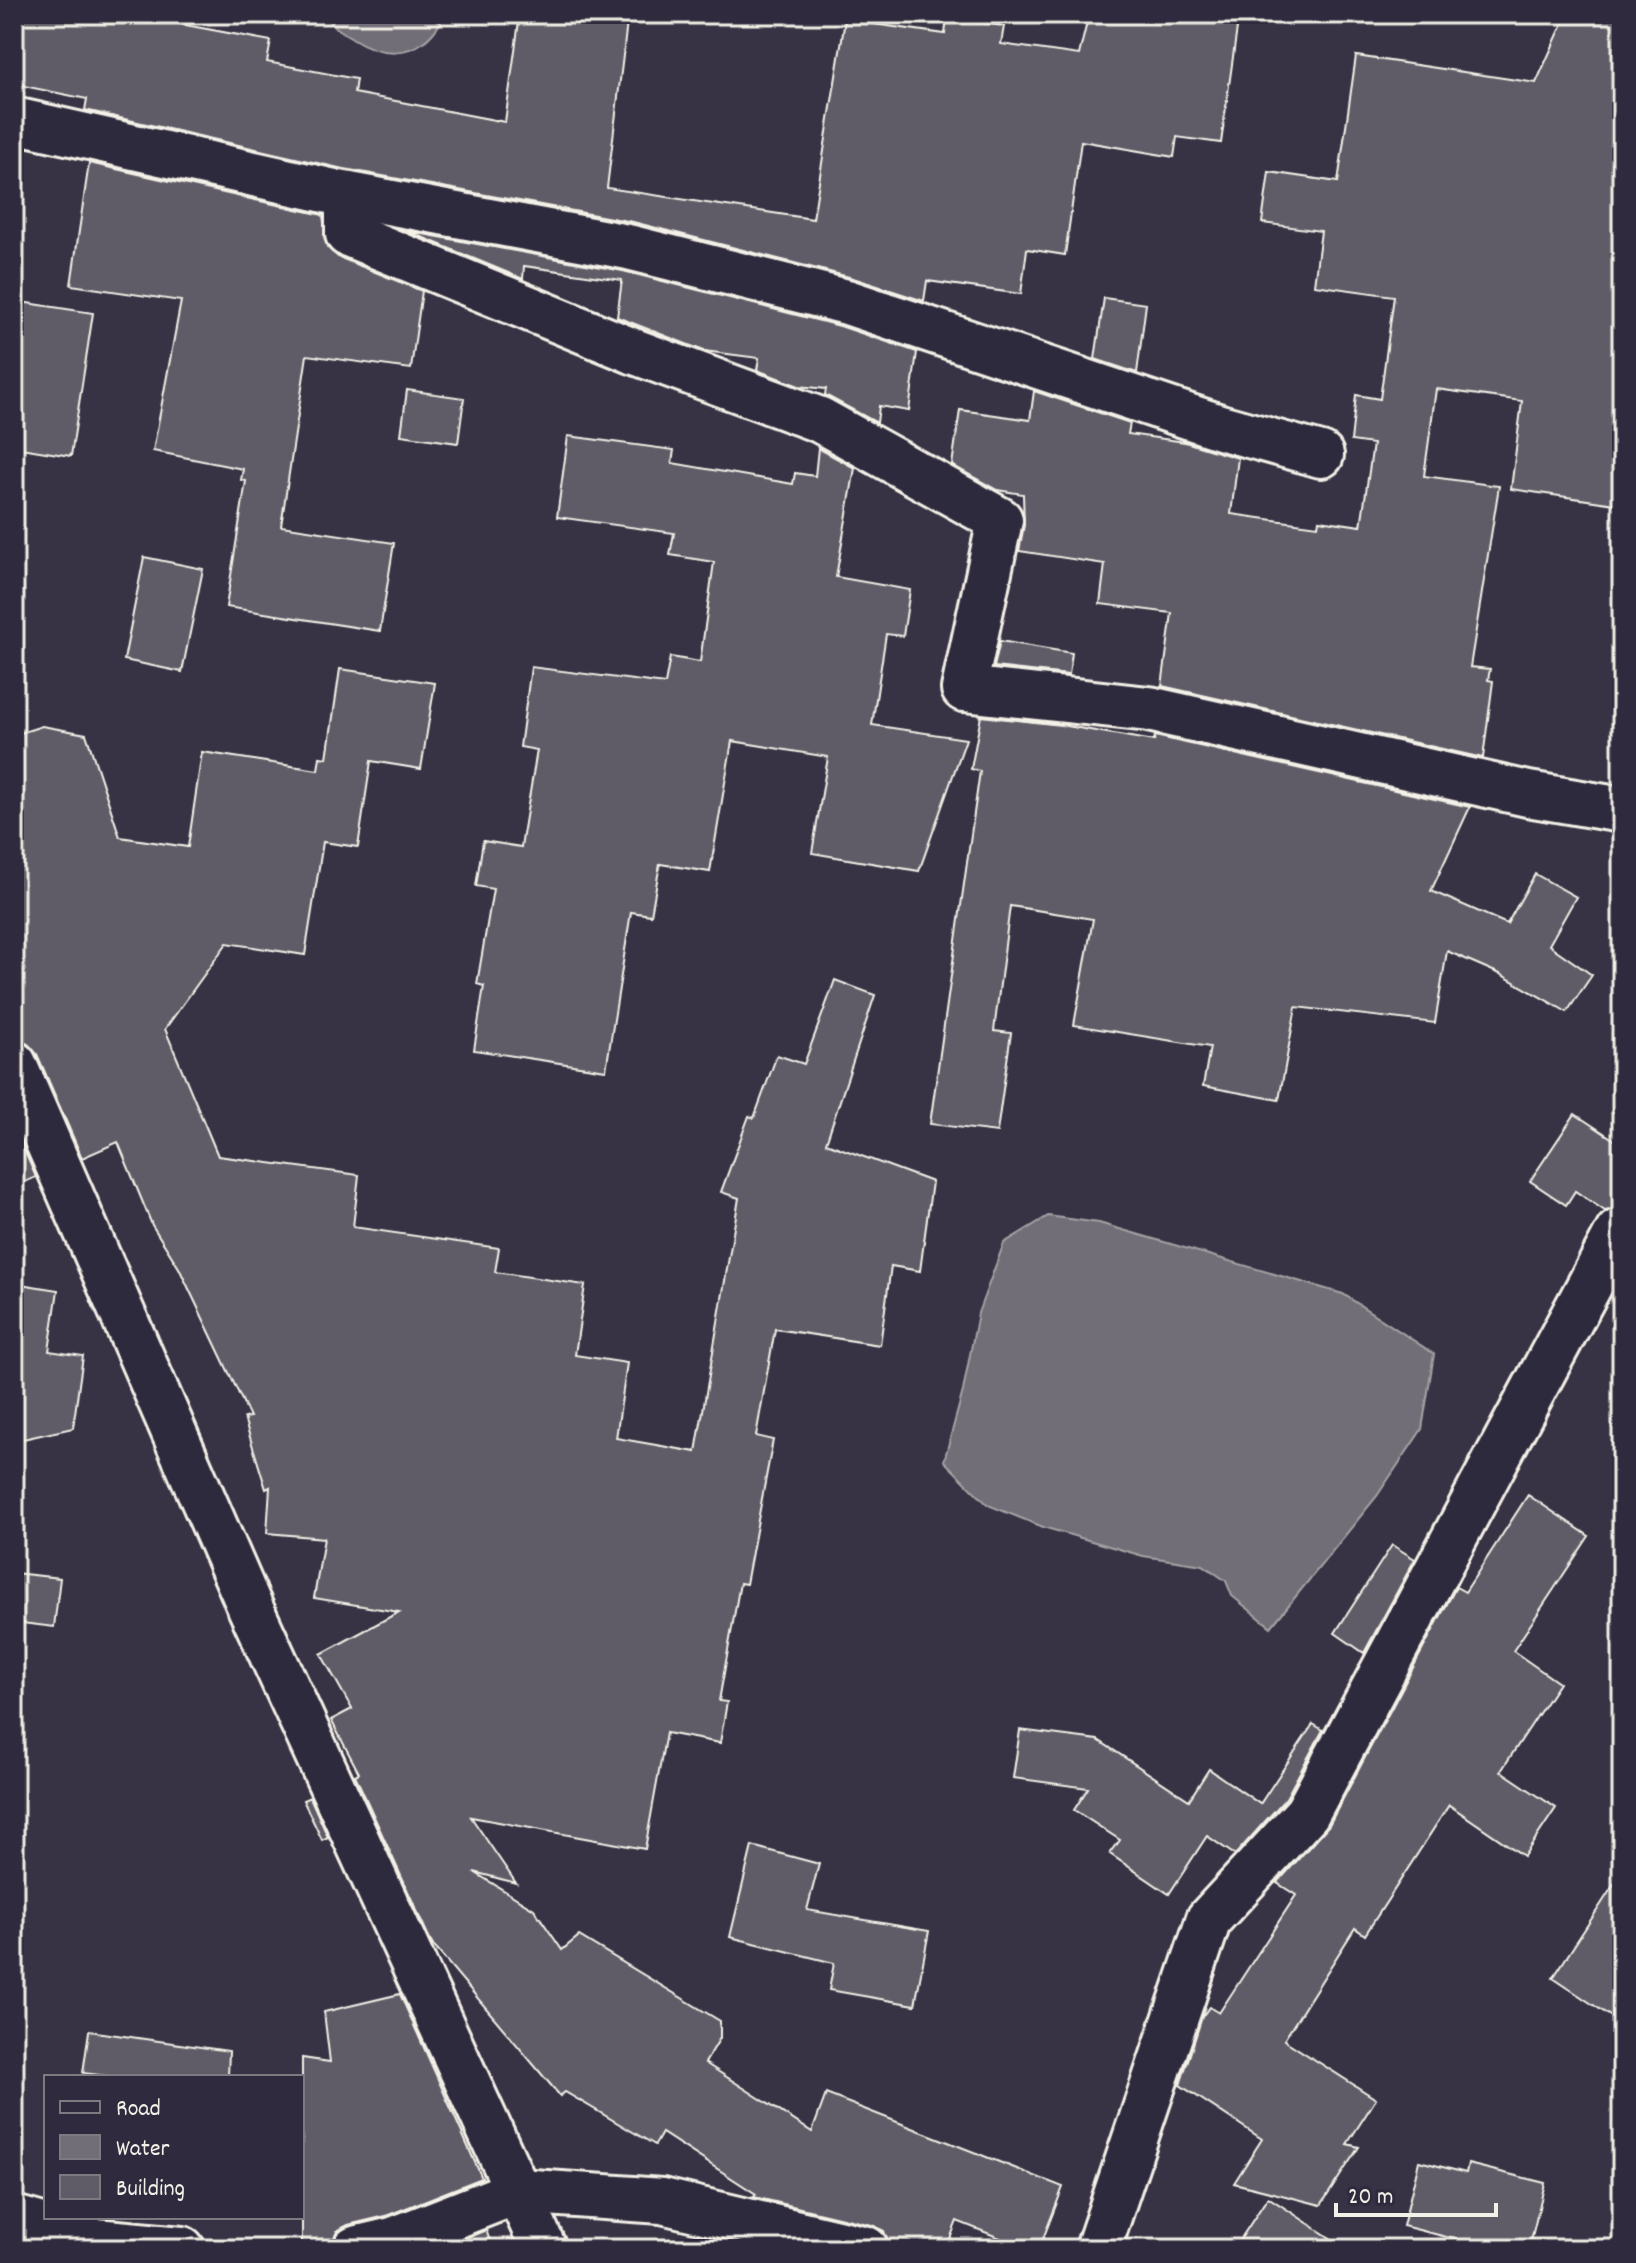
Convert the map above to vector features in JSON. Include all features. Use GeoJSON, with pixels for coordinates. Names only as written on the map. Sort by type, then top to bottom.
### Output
{"type":"FeatureCollection","features":[{"type":"Feature","properties":{"kind":"street"},"geometry":{"type":"LineString","coordinates":[[14,120],[348,195],[628,247],[847,302],[1220,427],[1321,455]]}},
{"type":"Feature","properties":{"kind":"street"},"geometry":{"type":"LineString","coordinates":[[348,195],[348,234],[633,351],[820,420],[1000,520],[964,689],[1149,709],[1528,794],[1622,810]]}},
{"type":"Feature","properties":{"kind":"street"},"geometry":{"type":"LineString","coordinates":[[14,1064],[257,1622],[544,2249]]}},
{"type":"Feature","properties":{"kind":"street"},"geometry":{"type":"LineString","coordinates":[[1098,2249],[1209,1919],[1307,1813],[1618,1232],[1622,1233]]}},
{"type":"Feature","properties":{"kind":"street"},"geometry":{"type":"LineString","coordinates":[[355,2249],[393,2240],[518,2191],[662,2201],[866,2249]]}},
{"type":"Feature","properties":{"kind":"street"},"geometry":{"type":"LineString","coordinates":[[14,2218],[95,2241],[182,2249]]}},
{"type":"Feature","properties":{"kind":"water"},"geometry":{"type":"Polygon","coordinates":[[[324,14],[445,14],[428,38],[417,46],[393,52],[366,46],[333,25],[324,14]]]}},
{"type":"Feature","properties":{"kind":"water"},"geometry":{"type":"Polygon","coordinates":[[[1048,1216],[1099,1223],[1343,1294],[1434,1354],[1422,1429],[1377,1496],[1271,1627],[1232,1596],[1226,1581],[1203,1565],[1143,1556],[1043,1527],[988,1505],[944,1461],[963,1391],[978,1313],[1004,1243],[1048,1216]]]}},
{"type":"Feature","properties":{"kind":"building"},"geometry":{"type":"Polygon","coordinates":[[[14,14],[182,14],[180,24],[271,41],[267,62],[356,79],[354,93],[505,122],[520,14],[628,14],[607,188],[813,219],[845,20],[945,34],[947,18],[1004,26],[1001,44],[1079,55],[1089,14],[1239,14],[1221,143],[1177,137],[1174,157],[1081,141],[1065,255],[1027,249],[1021,294],[927,281],[924,301],[853,278],[633,222],[339,168],[85,110],[87,99],[14,84],[14,14]]]}},
{"type":"Feature","properties":{"kind":"building"},"geometry":{"type":"Polygon","coordinates":[[[1567,14],[1622,14],[1622,505],[1511,489],[1522,401],[1436,389],[1424,476],[1499,486],[1470,667],[1490,669],[1488,680],[1493,681],[1483,758],[1162,686],[1172,613],[1100,604],[1105,564],[1019,551],[1024,525],[1023,494],[997,490],[952,465],[960,410],[1030,420],[1034,391],[1130,423],[1128,434],[1185,442],[1238,458],[1231,514],[1318,526],[1319,520],[1361,526],[1373,444],[1351,441],[1356,395],[1380,399],[1394,296],[1314,285],[1321,231],[1262,223],[1269,172],[1338,182],[1356,56],[1536,83],[1567,14]]]}},
{"type":"Feature","properties":{"kind":"building"},"geometry":{"type":"Polygon","coordinates":[[[89,163],[323,215],[327,247],[338,257],[422,291],[411,369],[307,355],[281,526],[394,543],[380,631],[226,607],[246,481],[241,480],[243,469],[153,451],[181,301],[71,285],[89,163]]]}},
{"type":"Feature","properties":{"kind":"building"},"geometry":{"type":"Polygon","coordinates":[[[407,231],[623,271],[840,326],[917,352],[909,411],[879,406],[877,423],[825,395],[826,389],[799,386],[757,370],[759,358],[704,351],[617,317],[622,280],[524,266],[523,279],[407,231]]]}},
{"type":"Feature","properties":{"kind":"building"},"geometry":{"type":"Polygon","coordinates":[[[1104,298],[1146,304],[1137,373],[1095,359],[1104,298]]]}},
{"type":"Feature","properties":{"kind":"building"},"geometry":{"type":"Polygon","coordinates":[[[14,301],[93,313],[71,456],[14,447],[14,301]]]}},
{"type":"Feature","properties":{"kind":"building"},"geometry":{"type":"Polygon","coordinates":[[[407,390],[464,398],[458,443],[401,435],[407,390]]]}},
{"type":"Feature","properties":{"kind":"building"},"geometry":{"type":"Polygon","coordinates":[[[568,436],[674,450],[672,463],[793,484],[795,473],[815,476],[818,448],[855,468],[836,577],[910,590],[903,636],[886,634],[872,725],[966,739],[919,871],[812,853],[828,757],[732,741],[710,872],[660,864],[651,915],[631,912],[606,1070],[474,1050],[484,986],[477,984],[493,889],[476,886],[483,841],[521,847],[537,750],[520,747],[531,667],[665,684],[670,657],[700,662],[714,562],[670,555],[674,533],[557,517],[568,436]]]}},
{"type":"Feature","properties":{"kind":"building"},"geometry":{"type":"Polygon","coordinates":[[[144,557],[203,569],[182,672],[124,660],[144,557]]]}},
{"type":"Feature","properties":{"kind":"building"},"geometry":{"type":"Polygon","coordinates":[[[1000,641],[1072,653],[1069,675],[994,667],[1000,641]]]}},
{"type":"Feature","properties":{"kind":"building"},"geometry":{"type":"Polygon","coordinates":[[[340,669],[435,683],[421,769],[371,761],[358,847],[323,842],[305,955],[227,943],[165,1029],[218,1156],[359,1175],[353,1227],[499,1248],[495,1272],[585,1285],[575,1355],[627,1363],[616,1438],[696,1452],[739,1198],[721,1192],[749,1116],[754,1118],[777,1055],[804,1064],[835,980],[875,995],[826,1143],[932,1182],[920,1271],[891,1266],[880,1345],[775,1329],[756,1436],[773,1440],[746,1584],[740,1583],[719,1701],[727,1702],[720,1743],[666,1733],[645,1849],[471,1817],[516,1883],[474,1872],[534,1909],[562,1950],[579,1936],[720,2021],[720,2038],[705,2063],[812,2132],[826,2094],[1063,2187],[1039,2249],[1028,2249],[957,2221],[946,2249],[890,2249],[884,2231],[872,2225],[754,2197],[756,2194],[662,2133],[655,2145],[565,2092],[560,2096],[432,1944],[355,1775],[359,1773],[331,1720],[352,1709],[321,1654],[399,1612],[314,1598],[324,1538],[267,1533],[270,1487],[266,1489],[244,1418],[250,1417],[179,1268],[152,1225],[118,1142],[82,1158],[37,1054],[28,1044],[14,1039],[14,735],[42,726],[86,734],[120,837],[188,847],[202,752],[318,770],[320,757],[327,758],[340,669]]]}},
{"type":"Feature","properties":{"kind":"building"},"geometry":{"type":"Polygon","coordinates":[[[981,716],[1061,725],[1154,741],[1155,736],[1470,807],[1431,891],[1507,924],[1535,874],[1576,897],[1549,945],[1592,975],[1567,1012],[1500,974],[1447,951],[1435,1023],[1296,1007],[1279,1100],[1203,1086],[1210,1047],[1074,1025],[1093,919],[1010,906],[994,1031],[1011,1033],[997,1132],[930,1124],[980,771],[971,769],[981,716]]]}},
{"type":"Feature","properties":{"kind":"building"},"geometry":{"type":"Polygon","coordinates":[[[1575,1114],[1622,1145],[1622,1208],[1605,1211],[1575,1191],[1566,1205],[1530,1181],[1575,1114]]]}},
{"type":"Feature","properties":{"kind":"building"},"geometry":{"type":"Polygon","coordinates":[[[14,1127],[36,1177],[14,1187],[14,1127]]]}},
{"type":"Feature","properties":{"kind":"building"},"geometry":{"type":"Polygon","coordinates":[[[14,1283],[58,1290],[49,1351],[83,1356],[73,1428],[14,1441],[14,1283]]]}},
{"type":"Feature","properties":{"kind":"building"},"geometry":{"type":"Polygon","coordinates":[[[1528,1495],[1589,1536],[1513,1651],[1559,1683],[1501,1771],[1556,1808],[1524,1856],[1449,1805],[1365,1935],[1355,1928],[1284,2040],[1376,2099],[1347,2144],[1359,2147],[1321,2205],[1234,2183],[1262,2139],[1180,2085],[1202,2017],[1209,2007],[1219,2013],[1296,1895],[1277,1883],[1329,1825],[1456,1587],[1465,1592],[1528,1495]]]}},
{"type":"Feature","properties":{"kind":"building"},"geometry":{"type":"Polygon","coordinates":[[[1392,1545],[1415,1559],[1364,1653],[1335,1633],[1392,1545]]]}},
{"type":"Feature","properties":{"kind":"building"},"geometry":{"type":"Polygon","coordinates":[[[14,1573],[60,1578],[54,1627],[14,1622],[14,1573]]]}},
{"type":"Feature","properties":{"kind":"building"},"geometry":{"type":"Polygon","coordinates":[[[1313,1724],[1323,1730],[1286,1798],[1235,1855],[1207,1836],[1169,1894],[1110,1854],[1120,1840],[1074,1810],[1088,1788],[1013,1778],[1020,1730],[1098,1740],[1189,1800],[1209,1769],[1260,1804],[1313,1724]]]}},
{"type":"Feature","properties":{"kind":"building"},"geometry":{"type":"Polygon","coordinates":[[[310,1797],[328,1837],[322,1840],[303,1800],[310,1797]]]}},
{"type":"Feature","properties":{"kind":"building"},"geometry":{"type":"Polygon","coordinates":[[[752,1846],[819,1864],[807,1910],[929,1931],[915,2005],[829,1990],[834,1963],[730,1937],[752,1846]]]}},
{"type":"Feature","properties":{"kind":"building"},"geometry":{"type":"Polygon","coordinates":[[[1622,1872],[1622,2024],[1553,1978],[1622,1872]]]}},
{"type":"Feature","properties":{"kind":"building"},"geometry":{"type":"Polygon","coordinates":[[[400,1994],[482,2178],[386,2216],[348,2225],[337,2231],[331,2249],[302,2249],[302,2058],[330,2062],[324,2012],[400,1994]]]}},
{"type":"Feature","properties":{"kind":"building"},"geometry":{"type":"Polygon","coordinates":[[[89,2031],[229,2051],[228,2075],[83,2073],[89,2031]]]}},
{"type":"Feature","properties":{"kind":"building"},"geometry":{"type":"Polygon","coordinates":[[[1419,2161],[1466,2173],[1468,2164],[1545,2183],[1529,2249],[1494,2249],[1403,2226],[1419,2161]]]}},
{"type":"Feature","properties":{"kind":"building"},"geometry":{"type":"Polygon","coordinates":[[[1268,2197],[1347,2249],[1234,2249],[1268,2197]]]}},
{"type":"Feature","properties":{"kind":"building"},"geometry":{"type":"Polygon","coordinates":[[[486,2230],[493,2249],[439,2249],[486,2230]]]}}]}
